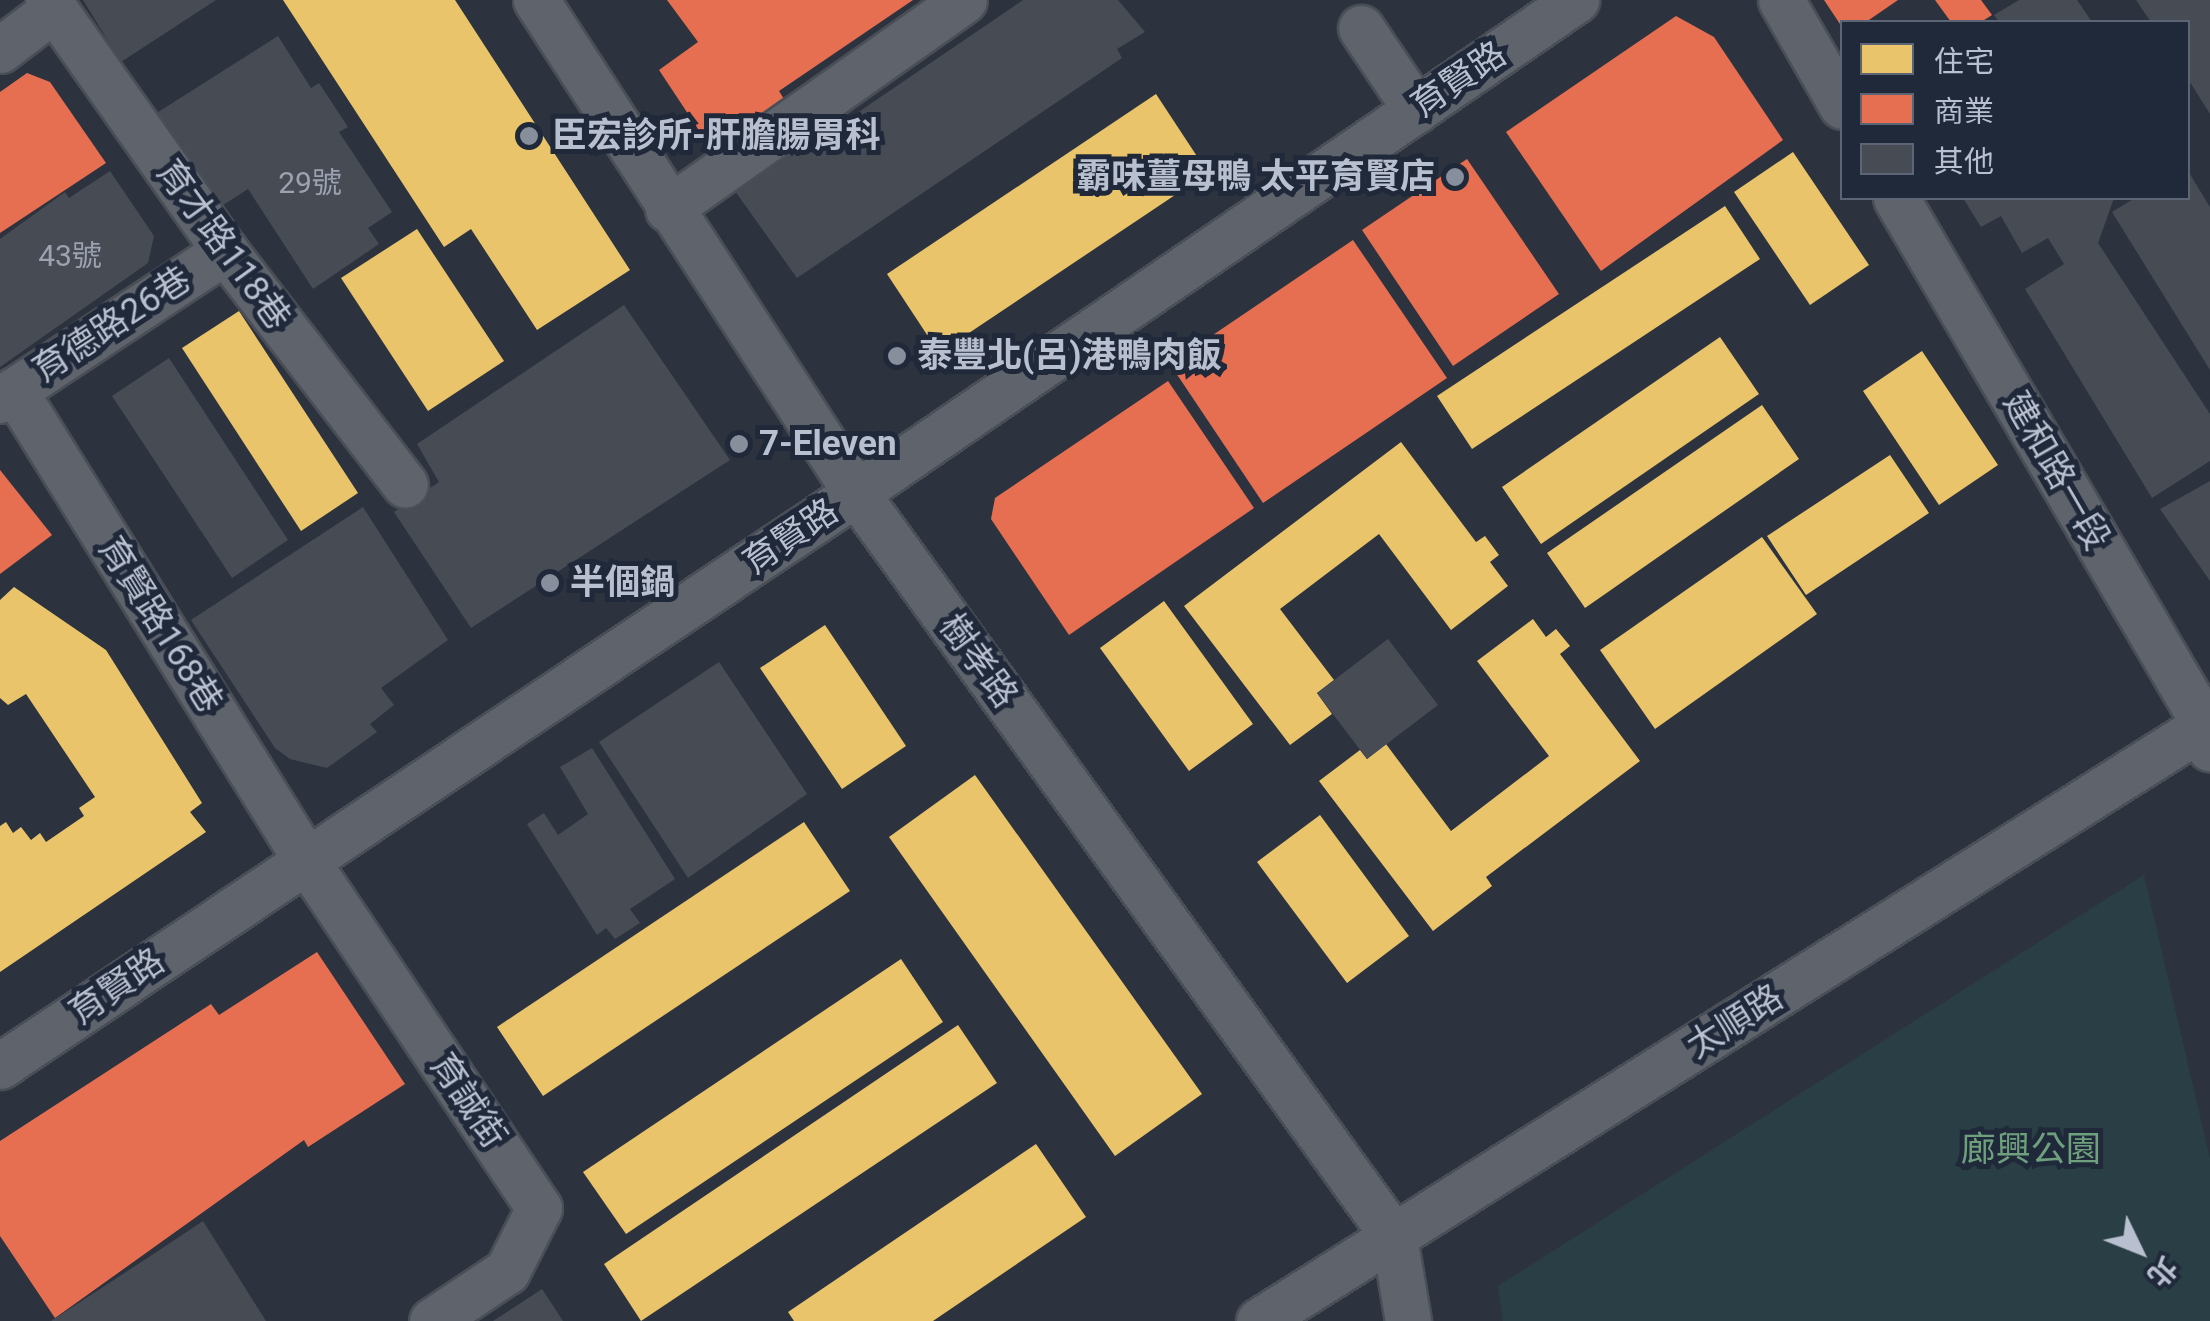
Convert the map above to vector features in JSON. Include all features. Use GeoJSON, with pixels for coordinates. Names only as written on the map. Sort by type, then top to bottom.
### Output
{"type":"FeatureCollection","features":[{"type":"Feature","properties":{"kind":"street","name":"樹孝路"},"geometry":{"type":"LineString","coordinates":[[536,0],[856,494],[1394,1237],[1408,1321]]}},
{"type":"Feature","properties":{"kind":"street"},"geometry":{"type":"LineString","coordinates":[[668,209],[964,0]]}},
{"type":"Feature","properties":{"kind":"street","name":"育賢路"},"geometry":{"type":"LineString","coordinates":[[0,1066],[856,494],[1576,0]]}},
{"type":"Feature","properties":{"kind":"street"},"geometry":{"type":"LineString","coordinates":[[1780,0],[1840,103]]}},
{"type":"Feature","properties":{"kind":"street"},"geometry":{"type":"LineString","coordinates":[[0,50],[51,4]]}},
{"type":"Feature","properties":{"kind":"street","name":"育才路118巷"},"geometry":{"type":"LineString","coordinates":[[51,4],[224,251],[405,484]]}},
{"type":"Feature","properties":{"kind":"street"},"geometry":{"type":"LineString","coordinates":[[1362,28],[1416,110]]}},
{"type":"Feature","properties":{"kind":"street","name":"建和路一段"},"geometry":{"type":"LineString","coordinates":[[1897,200],[2208,731]]}},
{"type":"Feature","properties":{"kind":"street","name":"育德路26巷"},"geometry":{"type":"LineString","coordinates":[[7,395],[224,251]]}},
{"type":"Feature","properties":{"kind":"street","name":"育賢路168巷"},"geometry":{"type":"LineString","coordinates":[[7,395],[306,860]]}},
{"type":"Feature","properties":{"kind":"street","name":"太順路"},"geometry":{"type":"LineString","coordinates":[[1258,1321],[2208,731]]}},
{"type":"Feature","properties":{"kind":"street","name":"育誠街"},"geometry":{"type":"LineString","coordinates":[[306,860],[540,1208],[507,1272],[432,1321]]}},
{"type":"Feature","properties":{"kind":"green space","name":"廊興公園"},"geometry":{"type":"Polygon","coordinates":[[[2144,875],[2210,1159],[2210,1321],[1503,1321],[1498,1286],[2144,875]]]}},
{"type":"Feature","properties":{"kind":"building: 住宅"},"geometry":{"type":"Polygon","coordinates":[[[283,0],[455,0],[630,270],[537,330],[471,229],[444,247],[283,0]]]}},
{"type":"Feature","properties":{"kind":"building: 住宅"},"geometry":{"type":"Polygon","coordinates":[[[1156,94],[1208,173],[939,353],[887,274],[1156,94]]]}},
{"type":"Feature","properties":{"kind":"building: 住宅"},"geometry":{"type":"Polygon","coordinates":[[[1793,152],[1869,265],[1810,305],[1734,192],[1793,152]]]}},
{"type":"Feature","properties":{"kind":"building: 住宅"},"geometry":{"type":"Polygon","coordinates":[[[1725,206],[1760,259],[1472,449],[1437,396],[1725,206]]]}},
{"type":"Feature","properties":{"kind":"building: 住宅"},"geometry":{"type":"Polygon","coordinates":[[[417,229],[504,361],[428,411],[341,278],[417,229]]]}},
{"type":"Feature","properties":{"kind":"building: 住宅"},"geometry":{"type":"Polygon","coordinates":[[[239,311],[358,493],[301,531],[182,348],[239,311]]]}},
{"type":"Feature","properties":{"kind":"building: 住宅"},"geometry":{"type":"Polygon","coordinates":[[[1720,337],[1759,394],[1541,544],[1502,487],[1720,337]]]}},
{"type":"Feature","properties":{"kind":"building: 住宅"},"geometry":{"type":"Polygon","coordinates":[[[1922,351],[1998,465],[1939,505],[1863,391],[1922,351]]]}},
{"type":"Feature","properties":{"kind":"building: 住宅"},"geometry":{"type":"Polygon","coordinates":[[[1762,405],[1799,459],[1585,608],[1547,553],[1762,405]]]}},
{"type":"Feature","properties":{"kind":"building: 住宅"},"geometry":{"type":"Polygon","coordinates":[[[1401,442],[1476,542],[1485,536],[1499,555],[1490,562],[1508,586],[1451,630],[1379,534],[1280,609],[1334,680],[1317,693],[1332,714],[1290,745],[1184,606],[1401,442]]]}},
{"type":"Feature","properties":{"kind":"building: 住宅"},"geometry":{"type":"Polygon","coordinates":[[[1890,455],[1929,513],[1806,595],[1767,536],[1890,455]]]}},
{"type":"Feature","properties":{"kind":"building: 住宅"},"geometry":{"type":"Polygon","coordinates":[[[1762,537],[1817,614],[1655,729],[1600,650],[1762,537]]]}},
{"type":"Feature","properties":{"kind":"building: 住宅"},"geometry":{"type":"Polygon","coordinates":[[[14,587],[106,650],[202,803],[190,812],[206,832],[0,972],[0,826],[6,822],[13,833],[21,827],[31,840],[40,833],[46,842],[84,816],[79,808],[95,797],[26,694],[8,705],[0,698],[0,600],[14,587]]]}},
{"type":"Feature","properties":{"kind":"building: 住宅"},"geometry":{"type":"Polygon","coordinates":[[[1164,601],[1253,724],[1189,771],[1100,648],[1164,601]]]}},
{"type":"Feature","properties":{"kind":"building: 住宅"},"geometry":{"type":"Polygon","coordinates":[[[1533,619],[1546,637],[1556,629],[1570,646],[1560,654],[1640,761],[1486,877],[1492,886],[1433,931],[1319,781],[1360,750],[1367,759],[1386,744],[1451,831],[1549,756],[1477,661],[1533,619]]]}},
{"type":"Feature","properties":{"kind":"building: 住宅"},"geometry":{"type":"Polygon","coordinates":[[[825,625],[906,746],[842,789],[760,668],[825,625]]]}},
{"type":"Feature","properties":{"kind":"building: 住宅"},"geometry":{"type":"Polygon","coordinates":[[[975,775],[1202,1094],[1115,1156],[889,837],[975,775]]]}},
{"type":"Feature","properties":{"kind":"building: 住宅"},"geometry":{"type":"Polygon","coordinates":[[[1320,815],[1409,936],[1347,983],[1257,862],[1320,815]]]}},
{"type":"Feature","properties":{"kind":"building: 住宅"},"geometry":{"type":"Polygon","coordinates":[[[804,822],[850,891],[543,1096],[497,1027],[804,822]]]}},
{"type":"Feature","properties":{"kind":"building: 住宅"},"geometry":{"type":"Polygon","coordinates":[[[901,959],[943,1022],[626,1234],[583,1172],[901,959]]]}},
{"type":"Feature","properties":{"kind":"building: 住宅"},"geometry":{"type":"Polygon","coordinates":[[[958,1025],[997,1083],[641,1321],[604,1264],[958,1025]]]}},
{"type":"Feature","properties":{"kind":"building: 住宅"},"geometry":{"type":"Polygon","coordinates":[[[1036,1144],[1086,1217],[933,1321],[794,1321],[788,1312],[1036,1144]]]}},
{"type":"Feature","properties":{"kind":"building: 商業"},"geometry":{"type":"Polygon","coordinates":[[[667,0],[913,0],[779,91],[784,99],[712,150],[659,70],[698,42],[667,0]]]}},
{"type":"Feature","properties":{"kind":"building: 商業"},"geometry":{"type":"Polygon","coordinates":[[[1824,0],[1898,0],[1869,20],[1840,20],[1840,24],[1824,0]]]}},
{"type":"Feature","properties":{"kind":"building: 商業"},"geometry":{"type":"Polygon","coordinates":[[[1935,0],[1981,0],[1992,15],[1984,20],[1950,20],[1935,0]]]}},
{"type":"Feature","properties":{"kind":"building: 商業"},"geometry":{"type":"Polygon","coordinates":[[[1676,16],[1714,37],[1783,140],[1601,271],[1506,132],[1676,16]]]}},
{"type":"Feature","properties":{"kind":"building: 商業"},"geometry":{"type":"Polygon","coordinates":[[[27,73],[50,82],[106,163],[0,233],[0,92],[27,73]]]}},
{"type":"Feature","properties":{"kind":"building: 商業"},"geometry":{"type":"Polygon","coordinates":[[[1467,159],[1559,294],[1453,366],[1362,230],[1467,159]]]}},
{"type":"Feature","properties":{"kind":"building: 商業"},"geometry":{"type":"Polygon","coordinates":[[[1353,240],[1447,378],[1263,503],[1170,364],[1353,240]]]}},
{"type":"Feature","properties":{"kind":"building: 商業"},"geometry":{"type":"Polygon","coordinates":[[[1168,381],[1254,508],[1069,635],[991,519],[995,498],[1168,381]]]}},
{"type":"Feature","properties":{"kind":"building: 商業"},"geometry":{"type":"Polygon","coordinates":[[[0,470],[52,535],[0,574],[0,470]]]}},
{"type":"Feature","properties":{"kind":"building: 商業"},"geometry":{"type":"Polygon","coordinates":[[[317,952],[405,1084],[308,1147],[304,1140],[55,1318],[0,1236],[0,1141],[211,1004],[219,1015],[317,952]]]}},
{"type":"Feature","properties":{"kind":"building: 其他"},"geometry":{"type":"Polygon","coordinates":[[[83,0],[216,0],[121,62],[83,0]]]}},
{"type":"Feature","properties":{"kind":"building: 其他"},"geometry":{"type":"Polygon","coordinates":[[[1023,0],[1118,0],[1145,32],[1117,49],[1122,58],[797,278],[730,184],[805,133],[813,143],[1023,0]]]}},
{"type":"Feature","properties":{"kind":"building: 其他"},"geometry":{"type":"Polygon","coordinates":[[[2019,0],[2077,0],[2091,20],[1998,20],[1994,15],[2019,0]]]}},
{"type":"Feature","properties":{"kind":"building: 其他"},"geometry":{"type":"Polygon","coordinates":[[[2136,0],[2210,0],[2210,114],[2190,82],[2190,20],[2150,20],[2136,0]]]}},
{"type":"Feature","properties":{"kind":"building: 其他"},"geometry":{"type":"Polygon","coordinates":[[[278,36],[311,88],[319,83],[348,127],[339,132],[392,212],[368,228],[379,244],[313,289],[248,189],[217,209],[155,114],[278,36]]]}},
{"type":"Feature","properties":{"kind":"building: 其他"},"geometry":{"type":"Polygon","coordinates":[[[110,171],[154,236],[148,263],[0,367],[0,239],[65,192],[69,198],[110,171]]]}},
{"type":"Feature","properties":{"kind":"building: 其他"},"geometry":{"type":"Polygon","coordinates":[[[2190,174],[2210,207],[2210,370],[2112,212],[2132,200],[2190,200],[2190,174]]]}},
{"type":"Feature","properties":{"kind":"building: 其他"},"geometry":{"type":"Polygon","coordinates":[[[1964,200],[2113,200],[2098,243],[2210,414],[2210,461],[2152,498],[2025,289],[2064,264],[2048,238],[2022,253],[2001,216],[1981,227],[1964,200]]]}},
{"type":"Feature","properties":{"kind":"building: 其他"},"geometry":{"type":"Polygon","coordinates":[[[624,305],[730,460],[471,628],[394,512],[439,482],[417,444],[624,305]]]}},
{"type":"Feature","properties":{"kind":"building: 其他"},"geometry":{"type":"Polygon","coordinates":[[[169,358],[288,540],[232,578],[112,396],[169,358]]]}},
{"type":"Feature","properties":{"kind":"building: 其他"},"geometry":{"type":"Polygon","coordinates":[[[2210,481],[2210,581],[2160,509],[2210,481]]]}},
{"type":"Feature","properties":{"kind":"building: 其他"},"geometry":{"type":"Polygon","coordinates":[[[363,507],[448,640],[381,688],[394,705],[370,724],[377,732],[327,768],[290,759],[275,748],[191,620],[363,507]]]}},
{"type":"Feature","properties":{"kind":"building: 其他"},"geometry":{"type":"Polygon","coordinates":[[[1388,639],[1438,705],[1367,759],[1317,693],[1388,639]]]}},
{"type":"Feature","properties":{"kind":"building: 其他"},"geometry":{"type":"Polygon","coordinates":[[[719,662],[807,794],[688,878],[599,742],[719,662]]]}},
{"type":"Feature","properties":{"kind":"building: 其他"},"geometry":{"type":"Polygon","coordinates":[[[592,748],[675,879],[630,909],[640,923],[615,939],[606,928],[597,935],[527,824],[544,813],[558,835],[588,814],[560,767],[592,748]]]}},
{"type":"Feature","properties":{"kind":"building: 其他"},"geometry":{"type":"Polygon","coordinates":[[[203,1221],[266,1321],[51,1321],[155,1253],[203,1221]]]}},
{"type":"Feature","properties":{"kind":"building: 其他"},"geometry":{"type":"Polygon","coordinates":[[[542,1289],[563,1321],[493,1321],[542,1289]]]}},
{"type":"Feature","properties":{"kind":"place","name":"臣宏診所-肝膽腸胃科"},"geometry":{"type":"Point","coordinates":[529,136]}},
{"type":"Feature","properties":{"kind":"place","name":"霸味薑母鴨 太平育賢店"},"geometry":{"type":"Point","coordinates":[1455,177]}},
{"type":"Feature","properties":{"kind":"place","name":"泰豐北(呂)港鴨肉飯"},"geometry":{"type":"Point","coordinates":[897,356]}},
{"type":"Feature","properties":{"kind":"place","name":"7-Eleven"},"geometry":{"type":"Point","coordinates":[739,444]}},
{"type":"Feature","properties":{"kind":"place","name":"半個鍋"},"geometry":{"type":"Point","coordinates":[550,583]}}]}
